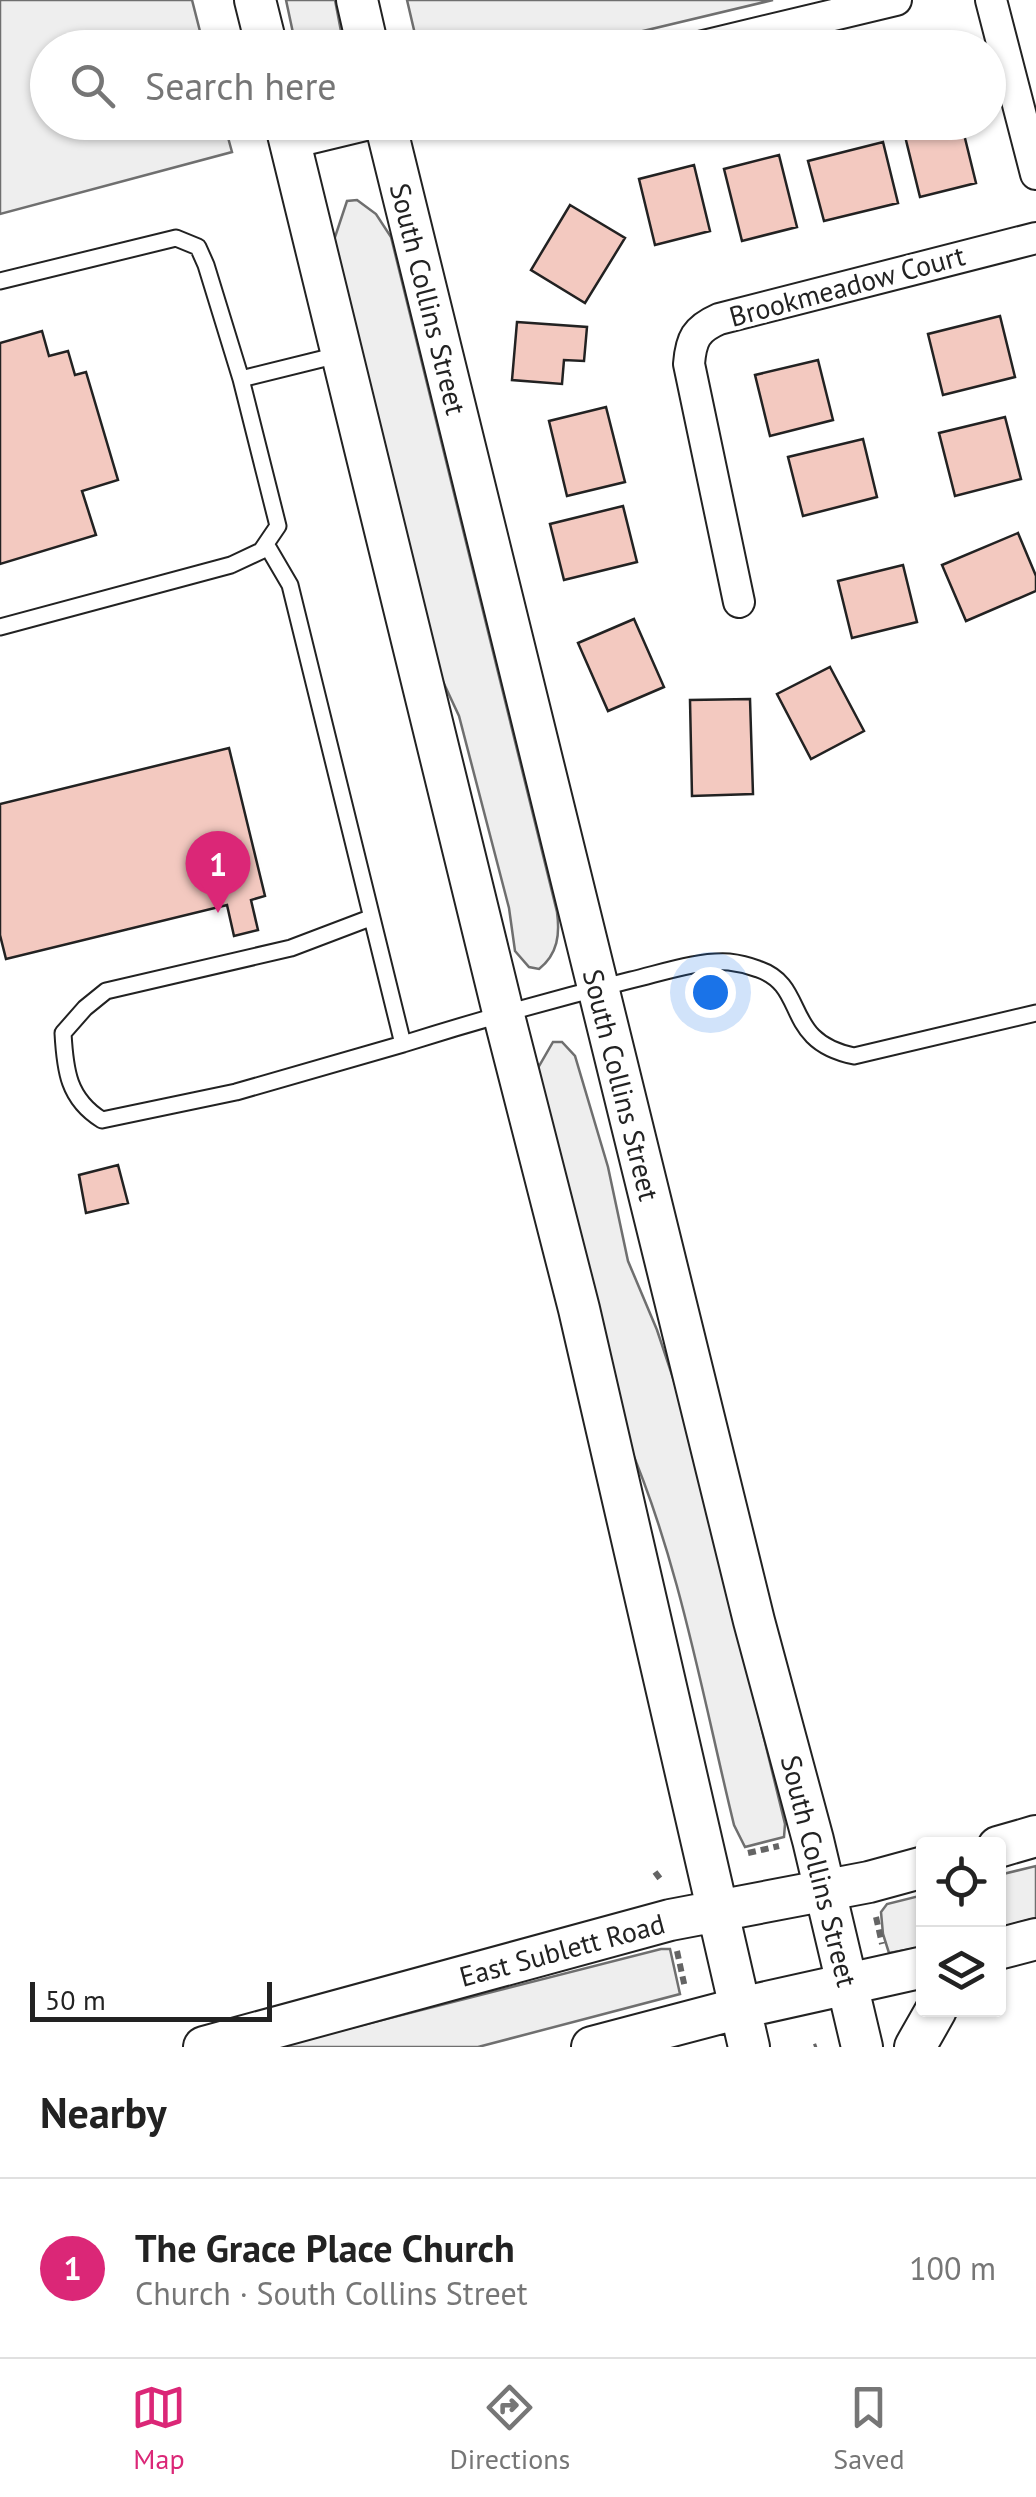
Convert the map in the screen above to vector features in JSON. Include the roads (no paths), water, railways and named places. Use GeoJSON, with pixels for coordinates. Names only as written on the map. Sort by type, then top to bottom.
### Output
{"type":"FeatureCollection","features":[{"type":"Feature","properties":{"kind":"main road"},"geometry":{"type":"LineString","coordinates":[[255,0],[262,30]]}},
{"type":"Feature","properties":{"kind":"main road"},"geometry":{"type":"LineString","coordinates":[[357,0],[364,30]]}},
{"type":"Feature","properties":{"kind":"main road"},"geometry":{"type":"LineString","coordinates":[[290,140],[502,1012],[579,1309],[749,2047]]}},
{"type":"Feature","properties":{"kind":"main road","name":"South Collins Street"},"geometry":{"type":"LineString","coordinates":[[386,140],[754,1621],[814,1840],[862,2047]]}},
{"type":"Feature","properties":{"kind":"main road"},"geometry":{"type":"LineString","coordinates":[[1006,1844],[1036,1836]]}},
{"type":"Feature","properties":{"kind":"main road","name":"East Sublett Road"},"geometry":{"type":"LineString","coordinates":[[204,2047],[670,1920],[916,1869]]}},
{"type":"Feature","properties":{"kind":"main road"},"geometry":{"type":"LineString","coordinates":[[1006,1947],[1036,1939]]}},
{"type":"Feature","properties":{"kind":"main road"},"geometry":{"type":"LineString","coordinates":[[592,2047],[740,2008],[916,1969]]}},
{"type":"Feature","properties":{"kind":"main road"},"geometry":{"type":"LineString","coordinates":[[915,2047],[932,2017]]}},
{"type":"Feature","properties":{"kind":"street"},"geometry":{"type":"LineString","coordinates":[[770,30],[896,0]]}},
{"type":"Feature","properties":{"kind":"street"},"geometry":{"type":"LineString","coordinates":[[991,0],[999,30]]}},
{"type":"Feature","properties":{"kind":"street"},"geometry":{"type":"LineString","coordinates":[[1006,58],[1036,174]]}},
{"type":"Feature","properties":{"kind":"street","name":"Brookmeadow Court"},"geometry":{"type":"LineString","coordinates":[[739,602],[689,364],[691,341],[701,327],[719,319],[1036,238]]}},
{"type":"Feature","properties":{"kind":"lane"},"geometry":{"type":"LineString","coordinates":[[0,281],[176,238],[198,247],[241,379],[278,526],[261,550],[231,565],[0,627]]}},
{"type":"Feature","properties":{"kind":"lane"},"geometry":{"type":"LineString","coordinates":[[241,379],[342,354]]}},
{"type":"Feature","properties":{"kind":"lane"},"geometry":{"type":"LineString","coordinates":[[266,544],[290,586],[403,1044]]}},
{"type":"Feature","properties":{"kind":"lane"},"geometry":{"type":"LineString","coordinates":[[370,918],[291,948],[106,991],[63,1033],[65,1070],[82,1108],[102,1120],[236,1092],[502,1012],[671,970],[727,962],[762,970],[788,990],[804,1030],[828,1051],[854,1056],[1036,1013]]}},
{"type":"Feature","properties":{"kind":"place","name":"The Grace Place Church"},"geometry":{"type":"Point","coordinates":[218,913]}}]}
